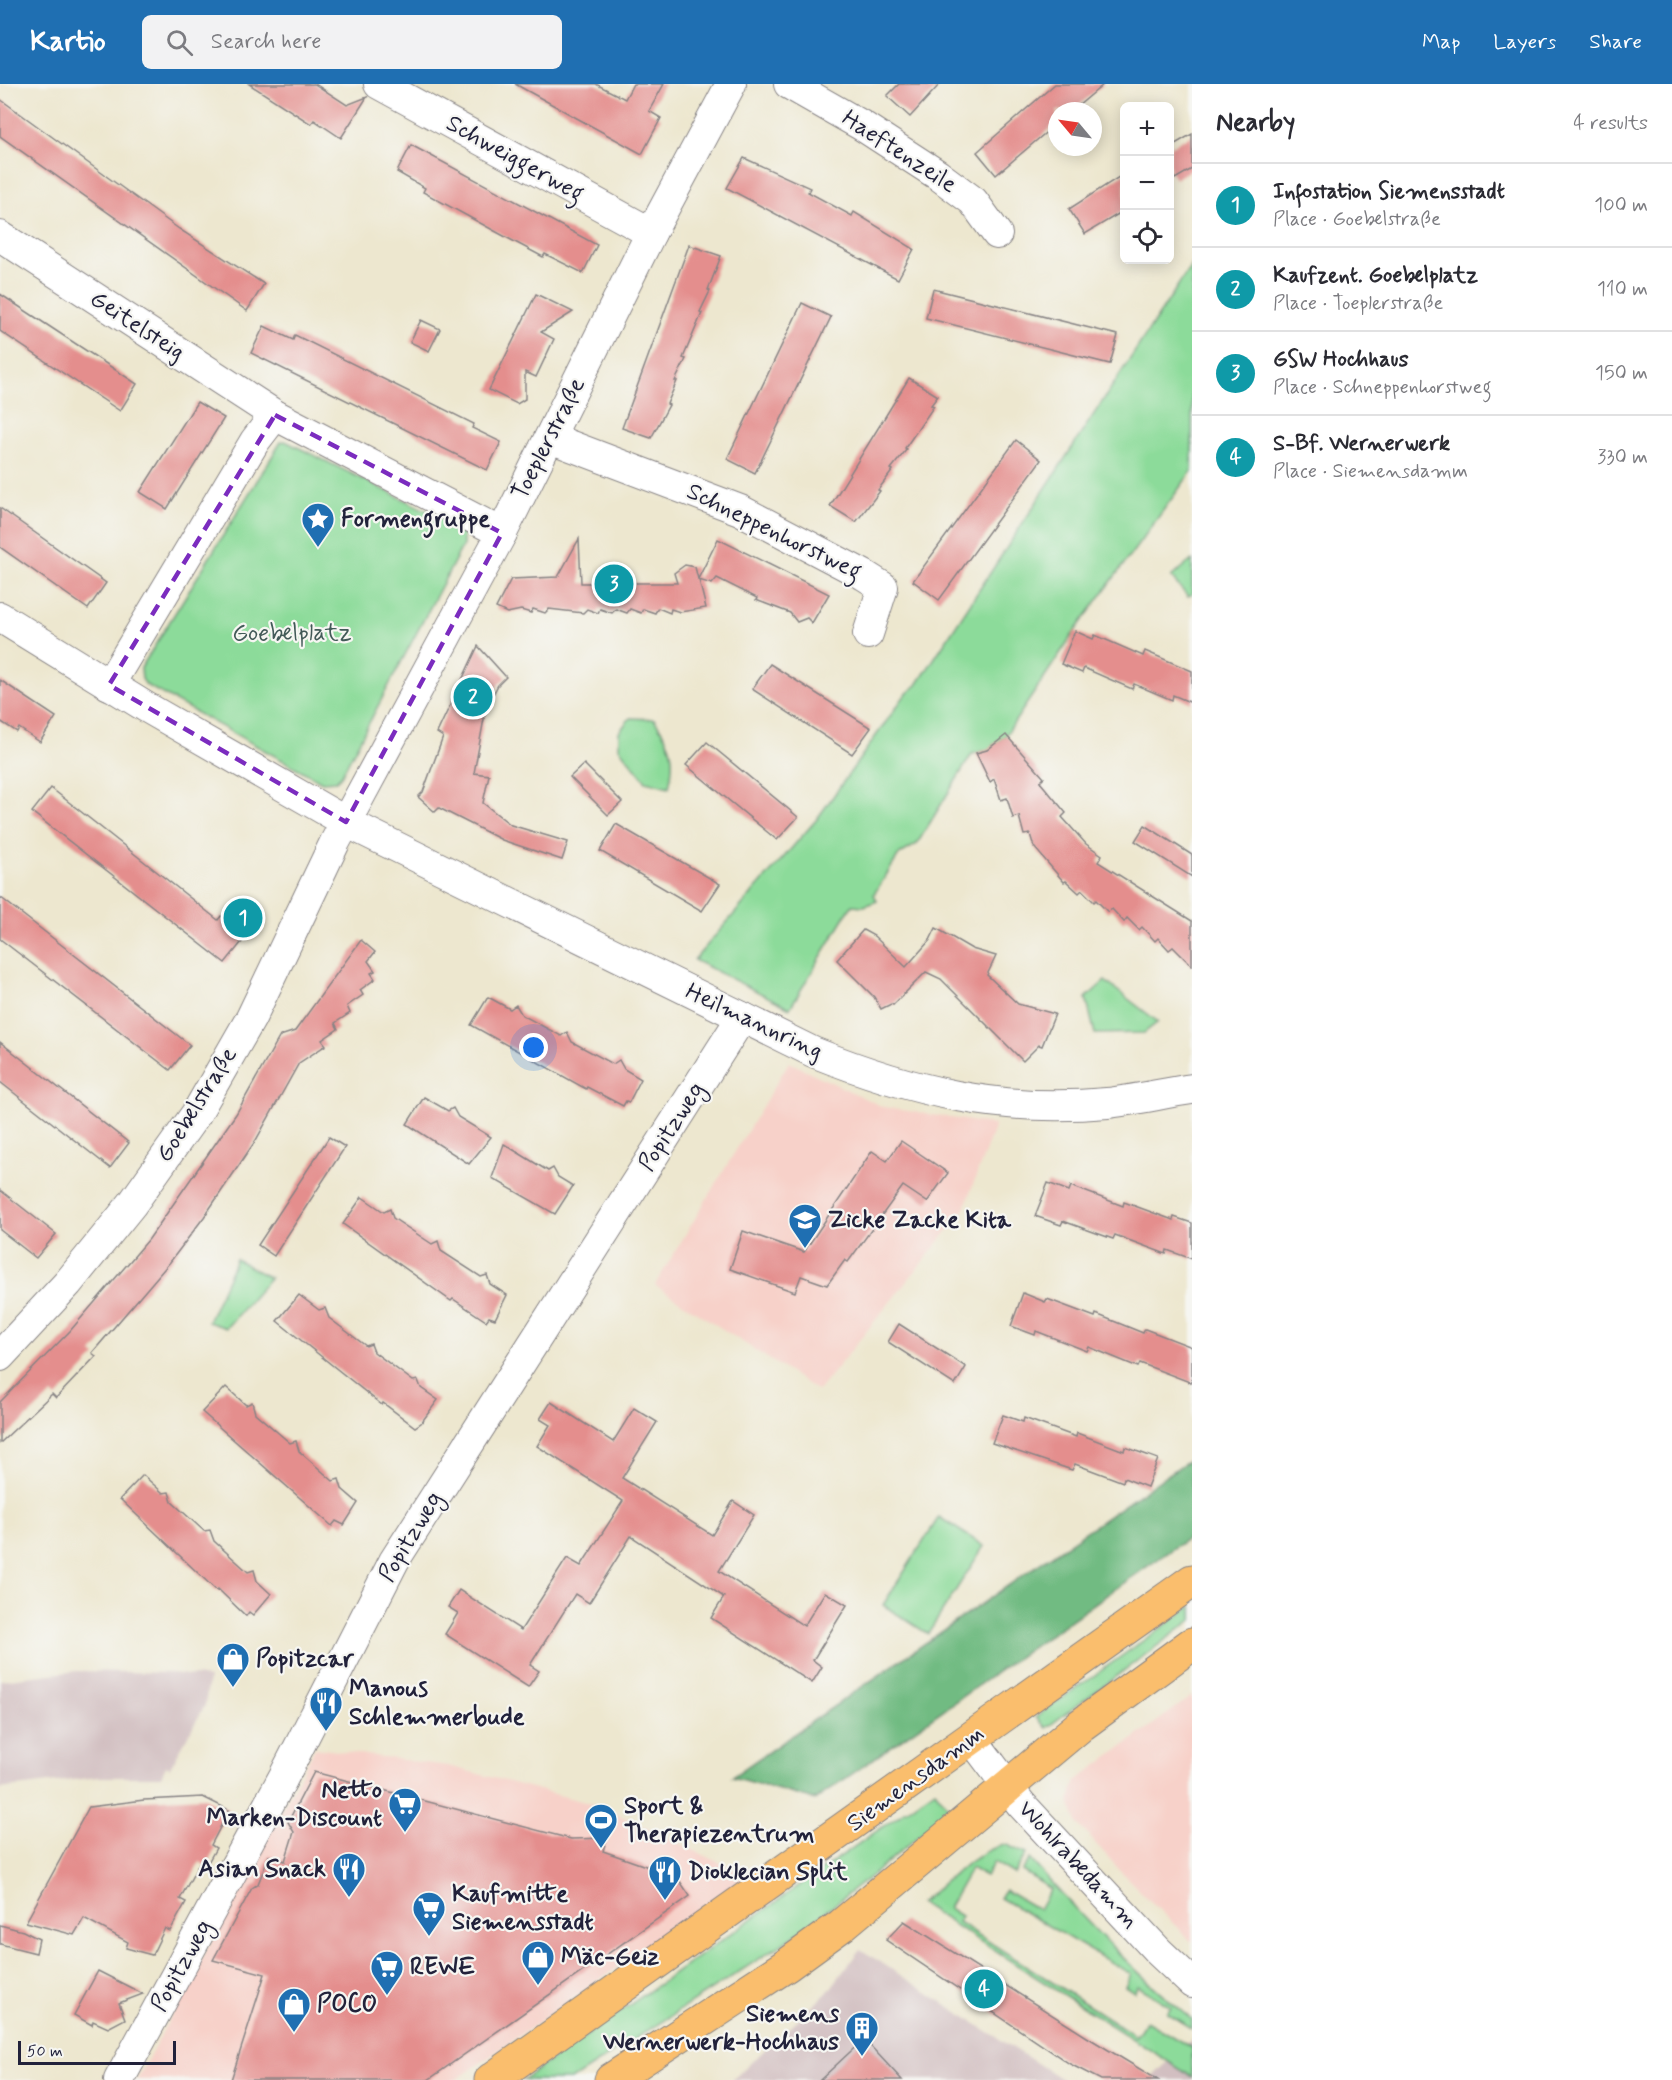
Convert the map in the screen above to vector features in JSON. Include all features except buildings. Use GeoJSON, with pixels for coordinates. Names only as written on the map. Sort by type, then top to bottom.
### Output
{"type":"FeatureCollection","features":[{"type":"Feature","properties":{"kind":"main road","name":"Siemensdamm"},"geometry":{"type":"LineString","coordinates":[[491,2080],[1192,1581]]}},
{"type":"Feature","properties":{"kind":"main road"},"geometry":{"type":"LineString","coordinates":[[611,2080],[770,1977],[826,1937],[1081,1725],[1192,1644]]}},
{"type":"Feature","properties":{"kind":"street","name":"Schweiggerweg"},"geometry":{"type":"LineString","coordinates":[[379,84],[651,233]]}},
{"type":"Feature","properties":{"kind":"street","name":"Toeplerstraße"},"geometry":{"type":"LineString","coordinates":[[346,822],[502,533],[651,233],[731,84]]}},
{"type":"Feature","properties":{"kind":"street","name":"Haeftenzeile"},"geometry":{"type":"LineString","coordinates":[[789,84],[861,125],[938,175],[973,201],[997,234]]}},
{"type":"Feature","properties":{"kind":"street","name":"Geitelsteig"},"geometry":{"type":"LineString","coordinates":[[0,236],[275,415]]}},
{"type":"Feature","properties":{"kind":"street"},"geometry":{"type":"LineString","coordinates":[[109,685],[255,441],[275,415],[502,533]]}},
{"type":"Feature","properties":{"kind":"street","name":"Schneppenhorstweg"},"geometry":{"type":"LineString","coordinates":[[550,438],[730,506],[864,575],[883,587],[868,634]]}},
{"type":"Feature","properties":{"kind":"street"},"geometry":{"type":"LineString","coordinates":[[0,617],[109,685],[346,822]]}},
{"type":"Feature","properties":{"kind":"street","name":"Heilmannring"},"geometry":{"type":"LineString","coordinates":[[346,822],[813,1052],[877,1077],[976,1101],[1038,1106],[1099,1104],[1192,1089]]}},
{"type":"Feature","properties":{"kind":"street","name":"Goebelstraße"},"geometry":{"type":"LineString","coordinates":[[0,1356],[75,1274],[132,1204],[196,1114],[251,1018],[346,822]]}},
{"type":"Feature","properties":{"kind":"street","name":"Popitzweg"},"geometry":{"type":"LineString","coordinates":[[119,2080],[283,1778],[394,1561],[741,1017]]}},
{"type":"Feature","properties":{"kind":"street","name":"Wohlrabedamm"},"geometry":{"type":"LineString","coordinates":[[972,1739],[1007,1786],[1158,1951],[1192,1983]]}},
{"type":"Feature","properties":{"kind":"highlighted area"},"geometry":{"type":"Polygon","coordinates":[[[275,415],[502,533],[346,822],[109,685],[275,415]]]}},
{"type":"Feature","properties":{"kind":"shaded area","name":"Zicke Zacke Kita"},"geometry":{"type":"Polygon","coordinates":[[[789,1062],[883,1107],[995,1125],[963,1212],[818,1391],[655,1285],[789,1062]]]}},
{"type":"Feature","properties":{"kind":"shaded area"},"geometry":{"type":"Polygon","coordinates":[[[77,1671],[172,1673],[209,1678],[205,1705],[170,1768],[166,1766],[161,1777],[98,1777],[0,1789],[0,1680],[77,1671]]]}},
{"type":"Feature","properties":{"kind":"shaded area"},"geometry":{"type":"Polygon","coordinates":[[[1192,1696],[1192,1942],[1126,1877],[1077,1823],[1069,1801],[1076,1781],[1192,1696]]]}},
{"type":"Feature","properties":{"kind":"shaded area","name":"Kaufmitte Siemensstadt"},"geometry":{"type":"Polygon","coordinates":[[[315,1748],[448,1766],[600,1806],[748,1876],[456,2080],[137,2080],[315,1748]]]}},
{"type":"Feature","properties":{"kind":"shaded area"},"geometry":{"type":"Polygon","coordinates":[[[860,1949],[1063,2080],[732,2080],[827,1993],[860,1949]]]}},
{"type":"Feature","properties":{"kind":"shaded area"},"geometry":{"type":"Polygon","coordinates":[[[1192,2039],[1192,2080],[1149,2080],[1192,2039]]]}},
{"type":"Feature","properties":{"kind":"green space"},"geometry":{"type":"Polygon","coordinates":[[[1192,264],[1192,471],[1075,631],[1006,735],[987,750],[972,754],[917,844],[899,855],[874,894],[877,901],[864,906],[852,905],[790,1008],[694,960],[817,819],[905,695],[917,685],[1192,264]]]}},
{"type":"Feature","properties":{"kind":"green space","name":"Goebelplatz"},"geometry":{"type":"Polygon","coordinates":[[[285,441],[458,526],[463,531],[463,545],[341,776],[336,781],[322,782],[146,685],[142,679],[141,668],[281,442],[285,441]]]}},
{"type":"Feature","properties":{"kind":"green space"},"geometry":{"type":"Polygon","coordinates":[[[1192,560],[1192,594],[1188,597],[1171,577],[1192,560]]]}},
{"type":"Feature","properties":{"kind":"green space"},"geometry":{"type":"Polygon","coordinates":[[[630,718],[654,719],[665,736],[672,758],[669,787],[646,781],[619,748],[619,732],[630,718]]]}},
{"type":"Feature","properties":{"kind":"green space"},"geometry":{"type":"Polygon","coordinates":[[[1105,981],[1158,1022],[1144,1033],[1095,1034],[1086,998],[1105,981]]]}},
{"type":"Feature","properties":{"kind":"green space"},"geometry":{"type":"Polygon","coordinates":[[[236,1259],[270,1278],[226,1328],[208,1322],[236,1259]]]}},
{"type":"Feature","properties":{"kind":"green space"},"geometry":{"type":"Polygon","coordinates":[[[1192,1458],[1192,1535],[815,1800],[732,1777],[1192,1458]]]}},
{"type":"Feature","properties":{"kind":"green space"},"geometry":{"type":"Polygon","coordinates":[[[939,1517],[984,1546],[928,1634],[883,1605],[939,1517]]]}},
{"type":"Feature","properties":{"kind":"green space"},"geometry":{"type":"Polygon","coordinates":[[[1192,1606],[1192,1620],[1046,1728],[1036,1717],[1192,1606]]]}},
{"type":"Feature","properties":{"kind":"green space"},"geometry":{"type":"Polygon","coordinates":[[[935,1790],[950,1809],[875,1873],[790,1939],[571,2080],[523,2080],[935,1790]]]}},
{"type":"Feature","properties":{"kind":"green space"},"geometry":{"type":"Polygon","coordinates":[[[1007,1845],[1026,1854],[1014,1874],[994,1862],[986,1876],[971,1868],[948,1908],[961,1916],[958,1922],[1136,2036],[1146,2021],[1192,2048],[1192,2077],[920,1903],[974,1859],[997,1847],[1007,1845]]]}},
{"type":"Feature","properties":{"kind":"green space"},"geometry":{"type":"Polygon","coordinates":[[[1030,1859],[1108,1942],[1192,2019],[1192,2029],[1167,2013],[1171,2007],[1138,1986],[1134,1992],[1125,1986],[1131,1974],[1000,1898],[1005,1890],[1039,1910],[1051,1889],[1022,1871],[1030,1859]]]}},
{"type":"Feature","properties":{"kind":"place","name":"Formengruppe"},"geometry":{"type":"Point","coordinates":[318,548]}},
{"type":"Feature","properties":{"kind":"place","name":"GSW Hochhaus"},"geometry":{"type":"Point","coordinates":[614,584]}},
{"type":"Feature","properties":{"kind":"place","name":"Kaufzent. Goebelplatz"},"geometry":{"type":"Point","coordinates":[473,697]}},
{"type":"Feature","properties":{"kind":"place","name":"Infostation Siemensstadt"},"geometry":{"type":"Point","coordinates":[243,918]}},
{"type":"Feature","properties":{"kind":"place","name":"Zicke Zacke Kita"},"geometry":{"type":"Point","coordinates":[805,1249]}},
{"type":"Feature","properties":{"kind":"place","name":"Popitzcar"},"geometry":{"type":"Point","coordinates":[233,1688]}},
{"type":"Feature","properties":{"kind":"place","name":"Manous Schlemmerbude"},"geometry":{"type":"Point","coordinates":[326,1732]}},
{"type":"Feature","properties":{"kind":"place","name":"Netto Marken-Discount"},"geometry":{"type":"Point","coordinates":[405,1833]}},
{"type":"Feature","properties":{"kind":"place","name":"Sport & Therapiezentrum"},"geometry":{"type":"Point","coordinates":[601,1849]}},
{"type":"Feature","properties":{"kind":"place","name":"Asian Snack"},"geometry":{"type":"Point","coordinates":[349,1898]}},
{"type":"Feature","properties":{"kind":"place","name":"Dioklecian Split"},"geometry":{"type":"Point","coordinates":[665,1901]}},
{"type":"Feature","properties":{"kind":"place","name":"Kaufmitte Siemensstadt"},"geometry":{"type":"Point","coordinates":[429,1937]}},
{"type":"Feature","properties":{"kind":"place","name":"Mäc-Geiz"},"geometry":{"type":"Point","coordinates":[538,1986]}},
{"type":"Feature","properties":{"kind":"place","name":"S-Bf. Wernerwerk"},"geometry":{"type":"Point","coordinates":[984,1989]}},
{"type":"Feature","properties":{"kind":"place","name":"REWE"},"geometry":{"type":"Point","coordinates":[387,1996]}},
{"type":"Feature","properties":{"kind":"place","name":"POCO"},"geometry":{"type":"Point","coordinates":[294,2033]}},
{"type":"Feature","properties":{"kind":"place","name":"Siemens Wernerwerk-Hochhaus"},"geometry":{"type":"Point","coordinates":[862,2057]}}]}
